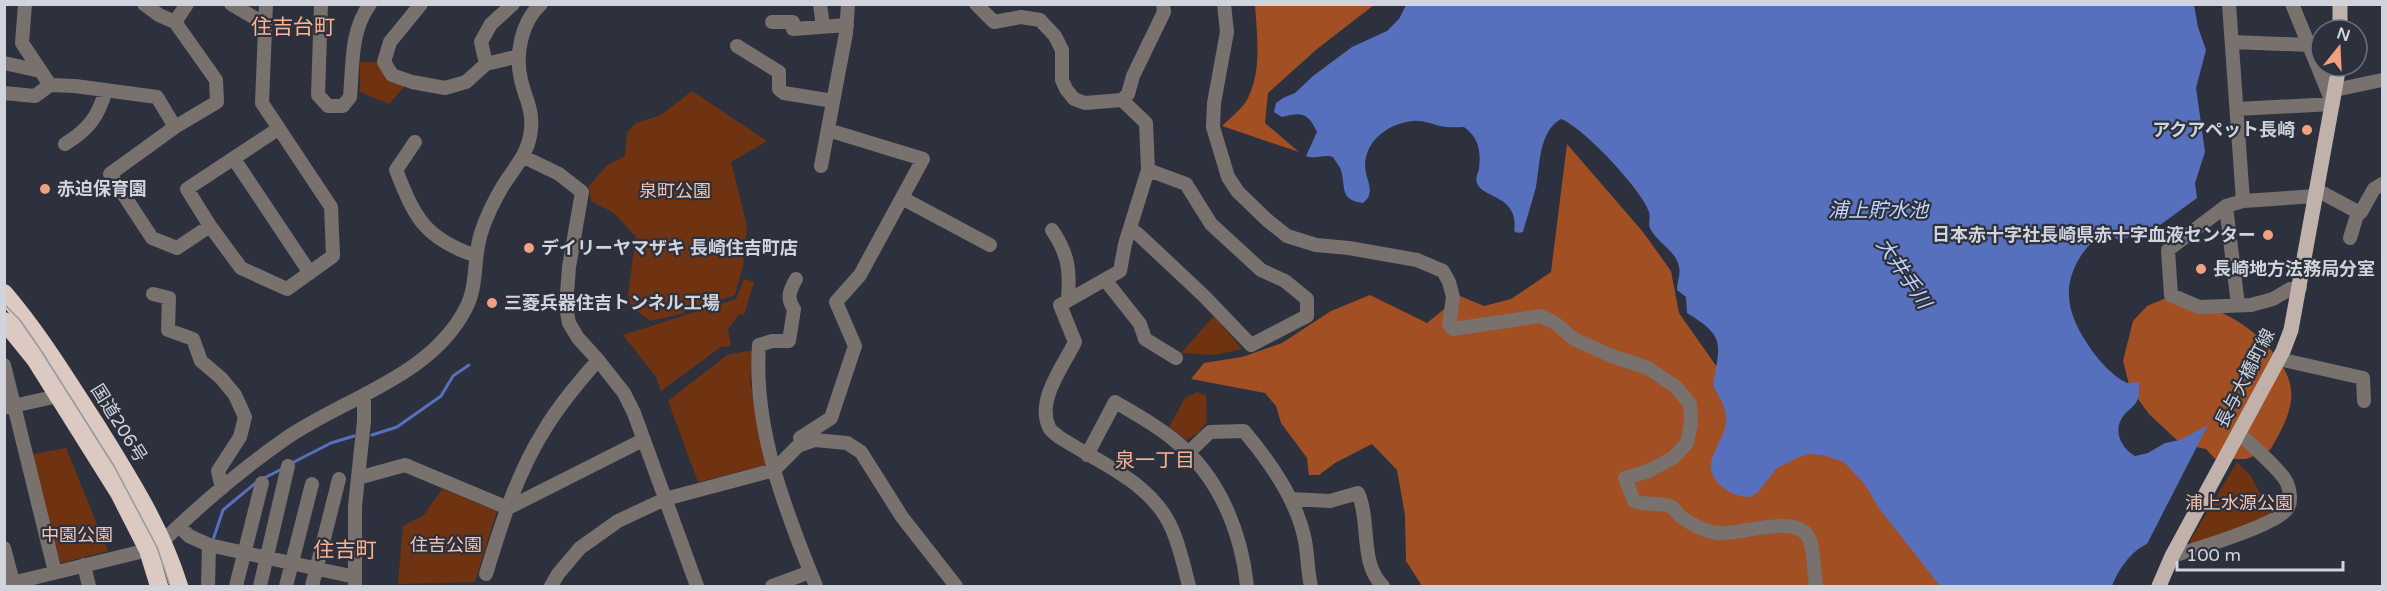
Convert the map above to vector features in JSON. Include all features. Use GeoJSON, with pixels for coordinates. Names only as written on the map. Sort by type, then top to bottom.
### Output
{"type":"FeatureCollection","features":[{"type":"Feature","properties":{"kind":"highway","name":"国道206号"},"geometry":{"type":"LineString","coordinates":[[4,293],[31,324],[141,498],[156,545],[159,586]]}},
{"type":"Feature","properties":{"kind":"highway","name":"国道206号"},"geometry":{"type":"LineString","coordinates":[[4,321],[35,359],[119,493],[156,545],[179,586]]}},
{"type":"Feature","properties":{"kind":"main road","name":"長与大橋町線"},"geometry":{"type":"LineString","coordinates":[[2159,586],[2172,556],[2279,359],[2291,330],[2337,78]]}},
{"type":"Feature","properties":{"kind":"street"},"geometry":{"type":"LineString","coordinates":[[25,4],[22,43],[50,85]]}},
{"type":"Feature","properties":{"kind":"street"},"geometry":{"type":"LineString","coordinates":[[144,4],[174,22],[216,80],[217,102],[175,128],[110,174],[152,238],[177,248],[210,226]]}},
{"type":"Feature","properties":{"kind":"street"},"geometry":{"type":"LineString","coordinates":[[174,22],[187,4]]}},
{"type":"Feature","properties":{"kind":"street"},"geometry":{"type":"LineString","coordinates":[[231,4],[265,24]]}},
{"type":"Feature","properties":{"kind":"street"},"geometry":{"type":"LineString","coordinates":[[266,4],[262,103],[330,207],[333,256],[287,289],[241,268],[210,226],[187,189],[278,129]]}},
{"type":"Feature","properties":{"kind":"street"},"geometry":{"type":"LineString","coordinates":[[321,4],[318,95],[328,106],[343,106],[350,97],[356,28],[370,4]]}},
{"type":"Feature","properties":{"kind":"street"},"geometry":{"type":"LineString","coordinates":[[421,4],[390,42],[384,62],[393,75],[412,82],[445,88],[466,82],[486,63],[519,56]]}},
{"type":"Feature","properties":{"kind":"street"},"geometry":{"type":"LineString","coordinates":[[486,63],[481,42],[491,24],[513,4]]}},
{"type":"Feature","properties":{"kind":"street"},"geometry":{"type":"LineString","coordinates":[[820,4],[823,27]]}},
{"type":"Feature","properties":{"kind":"street"},"geometry":{"type":"LineString","coordinates":[[822,166],[847,25],[848,4]]}},
{"type":"Feature","properties":{"kind":"street"},"geometry":{"type":"LineString","coordinates":[[976,4],[994,22],[1021,17],[1040,20],[1055,36],[1062,50],[1062,80],[1066,89],[1074,99],[1085,103],[1122,100],[1128,94],[1133,76],[1164,12],[1164,4]]}},
{"type":"Feature","properties":{"kind":"street"},"geometry":{"type":"LineString","coordinates":[[1224,4],[1227,32],[1214,103],[1213,127],[1228,177],[1238,192],[1287,236],[1316,245],[1349,248],[1417,260],[1443,271],[1453,297],[1449,325],[1453,329],[1541,316],[1555,323],[1574,339],[1609,355],[1648,368],[1676,387],[1690,404],[1691,423],[1687,443],[1673,458],[1646,472],[1625,478],[1634,501],[1644,505],[1659,504],[1673,507],[1681,516],[1717,533],[1777,525],[1799,528],[1810,542],[1816,586]]}},
{"type":"Feature","properties":{"kind":"street"},"geometry":{"type":"LineString","coordinates":[[2229,4],[2243,201]]}},
{"type":"Feature","properties":{"kind":"street"},"geometry":{"type":"LineString","coordinates":[[2232,42],[2309,45],[2292,4]]}},
{"type":"Feature","properties":{"kind":"street"},"geometry":{"type":"LineString","coordinates":[[4,548],[11,585],[156,545],[222,488],[285,440],[311,423],[364,397],[416,365],[453,328],[466,309],[473,291],[476,256],[486,221],[503,186],[524,157],[531,131],[532,115],[522,83],[519,56],[527,22],[537,6]]}},
{"type":"Feature","properties":{"kind":"street"},"geometry":{"type":"LineString","coordinates":[[772,22],[793,21],[793,29],[847,25]]}},
{"type":"Feature","properties":{"kind":"street"},"geometry":{"type":"LineString","coordinates":[[737,46],[779,72],[779,89],[784,93],[833,101]]}},
{"type":"Feature","properties":{"kind":"street"},"geometry":{"type":"LineString","coordinates":[[4,63],[40,71]]}},
{"type":"Feature","properties":{"kind":"street"},"geometry":{"type":"LineString","coordinates":[[2325,78],[2334,97]]}},
{"type":"Feature","properties":{"kind":"street"},"geometry":{"type":"LineString","coordinates":[[2237,109],[2334,97],[2382,80]]}},
{"type":"Feature","properties":{"kind":"street"},"geometry":{"type":"LineString","coordinates":[[4,93],[36,96],[50,85],[157,97],[175,128]]}},
{"type":"Feature","properties":{"kind":"street"},"geometry":{"type":"LineString","coordinates":[[65,144],[94,120],[106,90]]}},
{"type":"Feature","properties":{"kind":"street"},"geometry":{"type":"LineString","coordinates":[[1122,100],[1146,123],[1148,170],[1130,228],[1120,271],[1059,305],[1076,342],[1049,394],[1045,409],[1049,428],[1087,454],[1131,479],[1152,498],[1172,527],[1189,586]]}},
{"type":"Feature","properties":{"kind":"street"},"geometry":{"type":"LineString","coordinates":[[800,438],[831,418],[855,346],[836,302],[860,275],[923,159],[828,130]]}},
{"type":"Feature","properties":{"kind":"street"},"geometry":{"type":"LineString","coordinates":[[415,142],[396,170],[409,204],[420,223],[431,233],[476,256]]}},
{"type":"Feature","properties":{"kind":"street"},"geometry":{"type":"LineString","coordinates":[[524,157],[559,174],[582,192],[569,267],[566,307],[569,323],[578,338],[624,393],[634,413],[697,586]]}},
{"type":"Feature","properties":{"kind":"street"},"geometry":{"type":"LineString","coordinates":[[234,159],[310,273]]}},
{"type":"Feature","properties":{"kind":"street"},"geometry":{"type":"LineString","coordinates":[[1130,228],[1204,296],[1251,345],[1307,316],[1307,299],[1285,280],[1261,270],[1211,224],[1186,184],[1148,170]]}},
{"type":"Feature","properties":{"kind":"street"},"geometry":{"type":"LineString","coordinates":[[2350,238],[2358,212],[2364,208],[2374,189],[2382,184]]}},
{"type":"Feature","properties":{"kind":"street"},"geometry":{"type":"LineString","coordinates":[[2300,288],[2290,289],[2273,299],[2262,302],[2199,307],[2171,295],[2168,250],[2226,206],[2243,201],[2317,193],[2358,212]]}},
{"type":"Feature","properties":{"kind":"street"},"geometry":{"type":"LineString","coordinates":[[902,198],[990,245]]}},
{"type":"Feature","properties":{"kind":"street"},"geometry":{"type":"LineString","coordinates":[[2226,206],[2238,305]]}},
{"type":"Feature","properties":{"kind":"street"},"geometry":{"type":"LineString","coordinates":[[1052,230],[1063,247],[1070,273],[1068,300]]}},
{"type":"Feature","properties":{"kind":"street"},"geometry":{"type":"LineString","coordinates":[[796,279],[789,291],[791,305],[794,309],[789,341],[772,341],[759,345],[757,375],[760,407],[774,470],[816,586]]}},
{"type":"Feature","properties":{"kind":"street"},"geometry":{"type":"LineString","coordinates":[[1106,280],[1140,324],[1145,339],[1176,358]]}},
{"type":"Feature","properties":{"kind":"street"},"geometry":{"type":"LineString","coordinates":[[153,294],[169,298],[168,330],[193,339],[201,361],[221,378],[235,395],[245,417],[240,437],[218,471],[222,488]]}},
{"type":"Feature","properties":{"kind":"street"},"geometry":{"type":"LineString","coordinates":[[2279,359],[2363,378],[2364,401]]}},
{"type":"Feature","properties":{"kind":"street"},"geometry":{"type":"LineString","coordinates":[[486,574],[508,508],[544,429],[571,391],[598,360]]}},
{"type":"Feature","properties":{"kind":"street"},"geometry":{"type":"LineString","coordinates":[[4,365],[9,407],[55,572]]}},
{"type":"Feature","properties":{"kind":"street"},"geometry":{"type":"LineString","coordinates":[[9,407],[58,396]]}},
{"type":"Feature","properties":{"kind":"street"},"geometry":{"type":"LineString","coordinates":[[179,526],[189,536],[209,545],[316,570],[347,581],[364,421],[364,397]]}},
{"type":"Feature","properties":{"kind":"street"},"geometry":{"type":"LineString","coordinates":[[1087,454],[1115,402],[1154,425],[1188,453],[1213,484],[1238,534],[1245,562],[1247,586]]}},
{"type":"Feature","properties":{"kind":"street"},"geometry":{"type":"LineString","coordinates":[[1188,453],[1210,432],[1244,431],[1263,453],[1291,499],[1304,534],[1311,586]]}},
{"type":"Feature","properties":{"kind":"street"},"geometry":{"type":"LineString","coordinates":[[2172,556],[2258,526],[2278,517],[2288,509],[2291,499],[2287,481],[2239,433]]}},
{"type":"Feature","properties":{"kind":"street"},"geometry":{"type":"LineString","coordinates":[[358,478],[405,465],[508,508],[643,440]]}},
{"type":"Feature","properties":{"kind":"street"},"geometry":{"type":"LineString","coordinates":[[551,586],[580,548],[618,521],[665,499],[774,470],[798,446],[815,440],[847,443],[861,452],[902,517],[956,586]]}},
{"type":"Feature","properties":{"kind":"street"},"geometry":{"type":"LineString","coordinates":[[260,586],[288,466]]}},
{"type":"Feature","properties":{"kind":"street"},"geometry":{"type":"LineString","coordinates":[[312,586],[339,479]]}},
{"type":"Feature","properties":{"kind":"street"},"geometry":{"type":"LineString","coordinates":[[236,586],[262,483]]}},
{"type":"Feature","properties":{"kind":"street"},"geometry":{"type":"LineString","coordinates":[[286,586],[312,484]]}},
{"type":"Feature","properties":{"kind":"street"},"geometry":{"type":"LineString","coordinates":[[1291,499],[1330,501],[1358,493],[1364,506],[1369,560],[1376,579],[1383,586]]}},
{"type":"Feature","properties":{"kind":"street"},"geometry":{"type":"LineString","coordinates":[[208,586],[209,545]]}},
{"type":"Feature","properties":{"kind":"street"},"geometry":{"type":"LineString","coordinates":[[84,565],[89,586]]}},
{"type":"Feature","properties":{"kind":"street"},"geometry":{"type":"LineString","coordinates":[[772,586],[810,572]]}},
{"type":"Feature","properties":{"kind":"green space"},"geometry":{"type":"Polygon","coordinates":[[[360,62],[379,62],[405,86],[389,104],[360,92],[360,62]]]}},
{"type":"Feature","properties":{"kind":"green space","name":"泉町公園"},"geometry":{"type":"Polygon","coordinates":[[[692,91],[767,141],[731,162],[747,226],[743,266],[735,295],[677,315],[650,321],[631,306],[628,294],[636,237],[614,213],[591,201],[589,186],[607,165],[625,156],[627,132],[636,123],[661,115],[692,91]]]}},
{"type":"Feature","properties":{"kind":"green space"},"geometry":{"type":"Polygon","coordinates":[[[744,279],[754,282],[744,315],[739,314],[728,329],[731,346],[721,347],[661,391],[656,377],[623,335],[736,299],[744,279]]]}},
{"type":"Feature","properties":{"kind":"green space"},"geometry":{"type":"Polygon","coordinates":[[[1214,316],[1242,349],[1214,355],[1181,353],[1214,316]]]}},
{"type":"Feature","properties":{"kind":"green space"},"geometry":{"type":"Polygon","coordinates":[[[753,350],[750,381],[767,465],[698,482],[668,401],[727,355],[753,350]]]}},
{"type":"Feature","properties":{"kind":"green space"},"geometry":{"type":"Polygon","coordinates":[[[1197,392],[1206,395],[1207,422],[1197,434],[1186,440],[1169,427],[1185,398],[1197,392]]]}},
{"type":"Feature","properties":{"kind":"green space","name":"中園公園"},"geometry":{"type":"Polygon","coordinates":[[[66,448],[108,551],[61,563],[29,455],[66,448]]]}},
{"type":"Feature","properties":{"kind":"green space","name":"浦上水源公園"},"geometry":{"type":"Polygon","coordinates":[[[2237,462],[2251,476],[2271,515],[2193,546],[2190,541],[2237,462]]]}},
{"type":"Feature","properties":{"kind":"green space","name":"住吉公園"},"geometry":{"type":"Polygon","coordinates":[[[442,489],[497,511],[475,582],[398,584],[403,526],[423,516],[442,489]]]}},
{"type":"Feature","properties":{"kind":"shaded area"},"geometry":{"type":"Polygon","coordinates":[[[1255,5],[1374,5],[1317,49],[1268,93],[1265,123],[1299,152],[1222,126],[1248,98],[1255,76],[1258,52],[1255,5]]]}},
{"type":"Feature","properties":{"kind":"shaded area"},"geometry":{"type":"Polygon","coordinates":[[[1567,144],[1643,232],[1671,271],[1679,313],[1731,387],[1775,442],[1850,458],[1941,586],[1422,586],[1406,561],[1405,515],[1397,470],[1372,444],[1335,463],[1319,475],[1309,475],[1307,458],[1281,423],[1276,406],[1265,393],[1191,379],[1204,363],[1242,357],[1282,343],[1331,311],[1370,295],[1427,323],[1460,296],[1484,306],[1511,299],[1551,272],[1567,144]]]}},
{"type":"Feature","properties":{"kind":"shaded area"},"geometry":{"type":"Polygon","coordinates":[[[2166,298],[2203,306],[2228,316],[2254,334],[2278,358],[2286,372],[2291,400],[2286,420],[2270,450],[2246,459],[2215,459],[2206,449],[2181,444],[2149,414],[2130,388],[2123,361],[2133,321],[2147,306],[2166,298]]]}},
{"type":"Feature","properties":{"kind":"water","name":"浦上貯水池"},"geometry":{"type":"Polygon","coordinates":[[[1406,5],[2194,5],[2198,27],[2206,50],[2196,88],[2205,152],[2195,183],[2197,198],[2145,236],[2118,240],[2110,233],[2098,238],[2082,254],[2070,280],[2070,305],[2085,340],[2108,369],[2122,380],[2127,383],[2139,382],[2137,401],[2124,415],[2119,427],[2122,443],[2130,453],[2135,456],[2148,453],[2165,443],[2180,440],[2208,425],[2147,544],[2136,551],[2126,562],[2112,586],[1940,586],[1878,507],[1866,486],[1844,462],[1810,454],[1777,468],[1758,492],[1750,497],[1736,495],[1724,488],[1715,480],[1711,463],[1726,420],[1723,406],[1713,385],[1717,342],[1708,328],[1687,313],[1686,297],[1677,290],[1680,272],[1678,262],[1651,230],[1649,212],[1644,202],[1611,160],[1583,134],[1561,119],[1548,132],[1544,140],[1536,187],[1523,232],[1518,233],[1514,231],[1511,210],[1499,199],[1485,192],[1477,183],[1480,162],[1478,145],[1464,127],[1446,127],[1413,121],[1396,125],[1380,134],[1366,156],[1365,170],[1370,190],[1363,203],[1347,196],[1341,170],[1333,157],[1306,156],[1317,132],[1307,117],[1294,114],[1282,117],[1274,112],[1276,103],[1295,93],[1313,76],[1352,47],[1387,31],[1399,19],[1406,5]]]}},
{"type":"Feature","properties":{"kind":"waterway"},"geometry":{"type":"LineString","coordinates":[[372,435],[397,427],[441,396],[453,376],[469,365]]}},
{"type":"Feature","properties":{"kind":"waterway"},"geometry":{"type":"LineString","coordinates":[[290,464],[331,443],[354,436]]}},
{"type":"Feature","properties":{"kind":"waterway"},"geometry":{"type":"LineString","coordinates":[[264,478],[282,469]]}},
{"type":"Feature","properties":{"kind":"waterway"},"geometry":{"type":"LineString","coordinates":[[213,540],[223,510],[258,481]]}},
{"type":"Feature","properties":{"kind":"tram line"},"geometry":{"type":"LineString","coordinates":[[4,304],[20,320],[40,349],[114,466],[157,547],[170,586]]}},
{"type":"Feature","properties":{"kind":"place","name":"アクアペット長崎"},"geometry":{"type":"Point","coordinates":[2307,130]}},
{"type":"Feature","properties":{"kind":"place","name":"赤迫保育園"},"geometry":{"type":"Point","coordinates":[45,189]}},
{"type":"Feature","properties":{"kind":"place","name":"日本赤十字社長崎県赤十字血液センター"},"geometry":{"type":"Point","coordinates":[2268,235]}},
{"type":"Feature","properties":{"kind":"place","name":"デイリーヤマザキ 長崎住吉町店"},"geometry":{"type":"Point","coordinates":[529,248]}},
{"type":"Feature","properties":{"kind":"place","name":"長崎地方法務局分室"},"geometry":{"type":"Point","coordinates":[2201,269]}},
{"type":"Feature","properties":{"kind":"place","name":"三菱兵器住吉トンネル工場"},"geometry":{"type":"Point","coordinates":[492,303]}},
{"type":"Feature","properties":{"kind":"district","name":"住吉台町"},"geometry":{"type":"Point","coordinates":[293,27]}},
{"type":"Feature","properties":{"kind":"district","name":"泉一丁目"},"geometry":{"type":"Point","coordinates":[1155,460]}},
{"type":"Feature","properties":{"kind":"district","name":"住吉町"},"geometry":{"type":"Point","coordinates":[345,550]}},
{"type":"Feature","properties":{"kind":"water label","name":"大井手川"},"geometry":{"type":"Point","coordinates":[1904,273]}}]}
